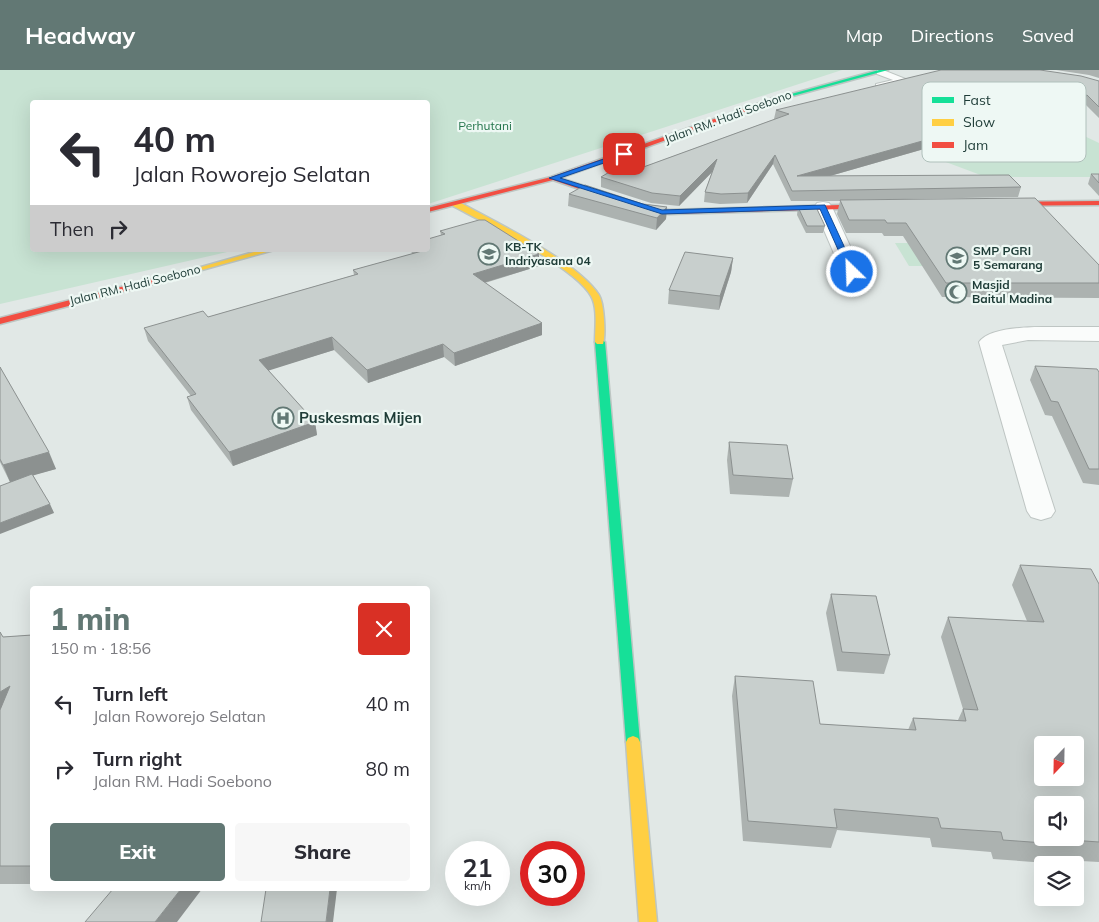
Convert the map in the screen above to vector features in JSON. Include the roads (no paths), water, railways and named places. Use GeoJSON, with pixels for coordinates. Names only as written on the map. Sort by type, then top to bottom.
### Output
{"type":"FeatureCollection","features":[{"type":"Feature","properties":{"kind":"street","name":"Jalan RM. Hadi Soebono"},"geometry":{"type":"LineString","coordinates":[[430,210],[553,178],[642,148],[738,111],[805,90],[882,71]]}},
{"type":"Feature","properties":{"kind":"street"},"geometry":{"type":"LineString","coordinates":[[553,178],[662,212],[823,206],[891,206]]}},
{"type":"Feature","properties":{"kind":"street"},"geometry":{"type":"LineString","coordinates":[[456,204],[572,272],[590,287],[596,297],[648,922]]}},
{"type":"Feature","properties":{"kind":"street"},"geometry":{"type":"LineString","coordinates":[[989,205],[1099,204]]}},
{"type":"Feature","properties":{"kind":"street"},"geometry":{"type":"LineString","coordinates":[[823,206],[852,272]]}},
{"type":"Feature","properties":{"kind":"street","name":"Jalan RM. Hadi Soebono"},"geometry":{"type":"LineString","coordinates":[[0,321],[262,252]]}},
{"type":"Feature","properties":{"kind":"street"},"geometry":{"type":"LineString","coordinates":[[1041,511],[990,342],[1001,337],[1016,335],[1099,334]]}},
{"type":"Feature","properties":{"kind":"lane"},"geometry":{"type":"LineString","coordinates":[[864,90],[903,80],[882,71]]}},
{"type":"Feature","properties":{"kind":"place","name":"KB-TK Indriyasana 04"},"geometry":{"type":"Point","coordinates":[489,254]}},
{"type":"Feature","properties":{"kind":"place","name":"SMP PGRI 5 Semarang"},"geometry":{"type":"Point","coordinates":[957,258]}},
{"type":"Feature","properties":{"kind":"place","name":"Masjid Baitul Madina"},"geometry":{"type":"Point","coordinates":[956,292]}},
{"type":"Feature","properties":{"kind":"place","name":"Puskesmas Mijen"},"geometry":{"type":"Point","coordinates":[283,418]}},
{"type":"Feature","properties":{"kind":"park label","name":"Perhutani"},"geometry":{"type":"Point","coordinates":[485,126]}}]}
